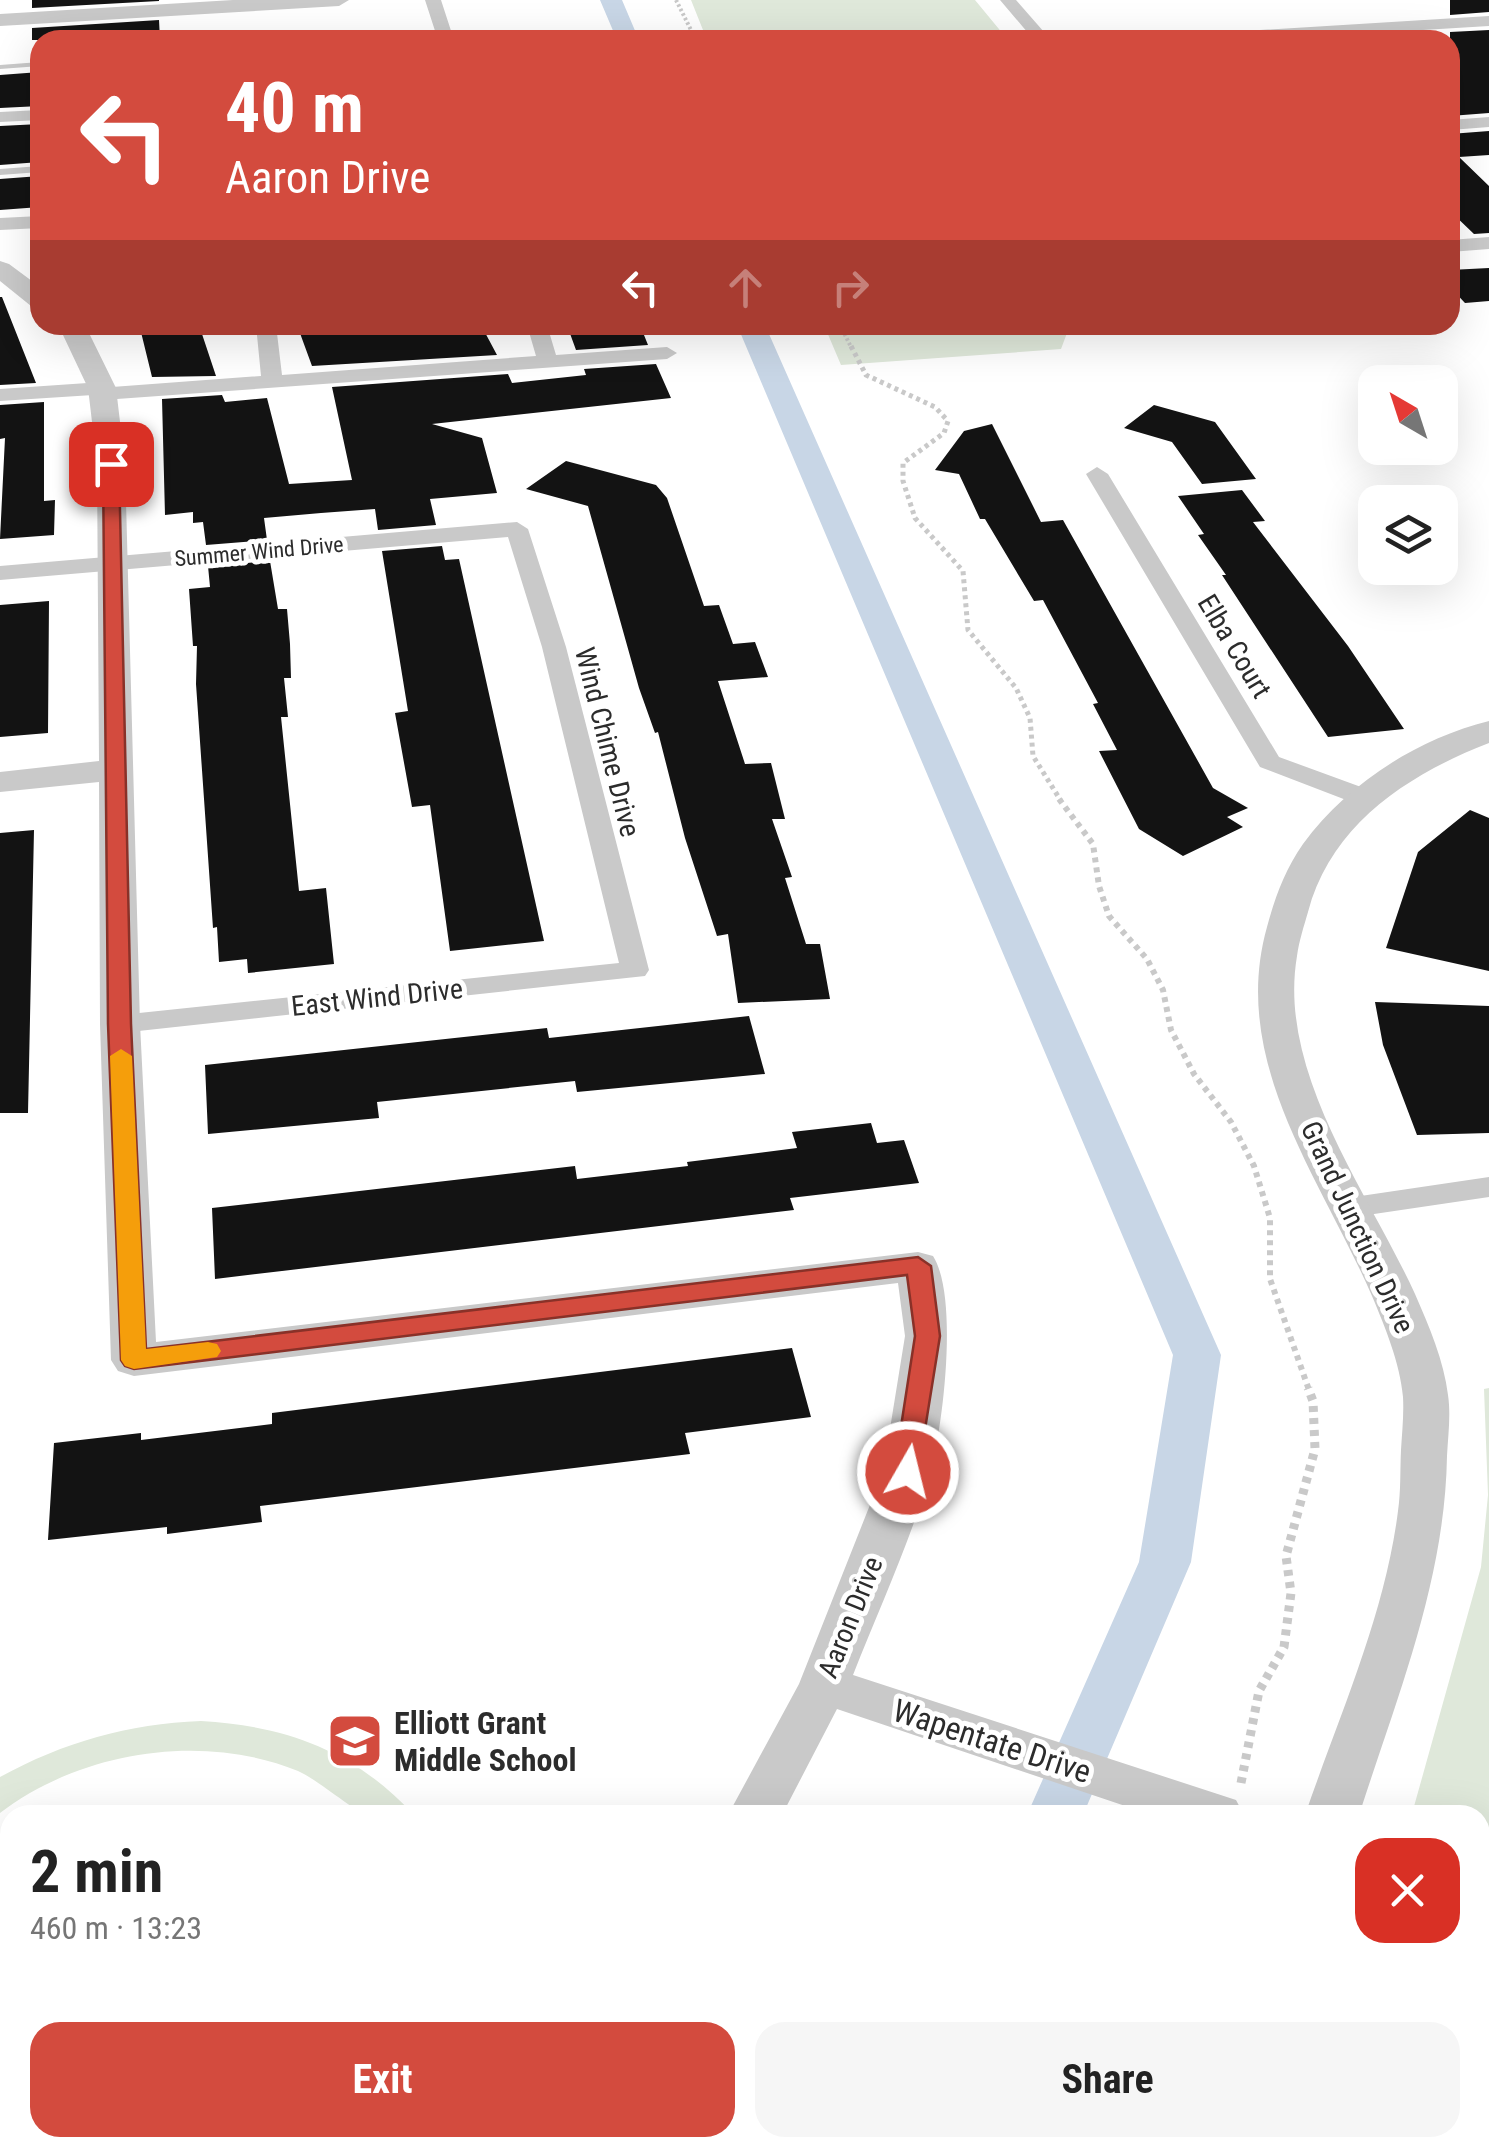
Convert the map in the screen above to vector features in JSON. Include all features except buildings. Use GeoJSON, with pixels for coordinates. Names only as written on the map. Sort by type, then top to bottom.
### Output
{"type":"FeatureCollection","features":[{"type":"Feature","properties":{"kind":"street"},"geometry":{"type":"LineString","coordinates":[[0,20],[340,0]]}},
{"type":"Feature","properties":{"kind":"street"},"geometry":{"type":"LineString","coordinates":[[434,0],[443,30]]}},
{"type":"Feature","properties":{"kind":"street"},"geometry":{"type":"LineString","coordinates":[[1008,0],[1034,30]]}},
{"type":"Feature","properties":{"kind":"street"},"geometry":{"type":"LineString","coordinates":[[1351,30],[1489,22]]}},
{"type":"Feature","properties":{"kind":"street"},"geometry":{"type":"LineString","coordinates":[[0,117],[30,116]]}},
{"type":"Feature","properties":{"kind":"street"},"geometry":{"type":"LineString","coordinates":[[1460,123],[1489,122]]}},
{"type":"Feature","properties":{"kind":"street"},"geometry":{"type":"LineString","coordinates":[[0,224],[30,222]]}},
{"type":"Feature","properties":{"kind":"street"},"geometry":{"type":"LineString","coordinates":[[1460,245],[1489,243]]}},
{"type":"Feature","properties":{"kind":"street"},"geometry":{"type":"LineString","coordinates":[[0,269],[30,292]]}},
{"type":"Feature","properties":{"kind":"street","name":"Aaron Drive"},"geometry":{"type":"LineString","coordinates":[[76,335],[102,391],[111,464],[120,1024],[134,1360],[918,1266],[928,1336],[908,1472],[824,1684],[759,1805]]}},
{"type":"Feature","properties":{"kind":"street"},"geometry":{"type":"LineString","coordinates":[[267,335],[272,381]]}},
{"type":"Feature","properties":{"kind":"street"},"geometry":{"type":"LineString","coordinates":[[539,335],[548,361]]}},
{"type":"Feature","properties":{"kind":"street"},"geometry":{"type":"LineString","coordinates":[[0,395],[272,381],[667,352]]}},
{"type":"Feature","properties":{"kind":"street","name":"Elba Court"},"geometry":{"type":"LineString","coordinates":[[1097,474],[1269,762],[1363,797]]}},
{"type":"Feature","properties":{"kind":"street","name":"Summer Wind Drive"},"geometry":{"type":"LineString","coordinates":[[0,573],[517,529]]}},
{"type":"Feature","properties":{"kind":"street","name":"Wind Chime Drive"},"geometry":{"type":"LineString","coordinates":[[517,529],[554,647],[635,970]]}},
{"type":"Feature","properties":{"kind":"street","name":"Grand Junction Drive"},"geometry":{"type":"LineString","coordinates":[[1335,1805],[1402,1602],[1422,1515],[1426,1393],[1403,1314],[1347,1208],[1288,1073],[1275,1018],[1274,965],[1285,914],[1326,832],[1363,797],[1419,763],[1489,731]]}},
{"type":"Feature","properties":{"kind":"street"},"geometry":{"type":"LineString","coordinates":[[0,782],[116,770]]}},
{"type":"Feature","properties":{"kind":"street","name":"East Wind Drive"},"geometry":{"type":"LineString","coordinates":[[120,1024],[635,970]]}},
{"type":"Feature","properties":{"kind":"street"},"geometry":{"type":"LineString","coordinates":[[1347,1208],[1489,1187]]}},
{"type":"Feature","properties":{"kind":"street","name":"Wapentate Drive"},"geometry":{"type":"LineString","coordinates":[[824,1684],[915,1717],[1208,1805]]}},
{"type":"Feature","properties":{"kind":"lane"},"geometry":{"type":"LineString","coordinates":[[0,67],[30,65]]}},
{"type":"Feature","properties":{"kind":"lane"},"geometry":{"type":"LineString","coordinates":[[0,172],[30,170]]}},
{"type":"Feature","properties":{"kind":"path"},"geometry":{"type":"LineString","coordinates":[[676,0],[691,30]]}},
{"type":"Feature","properties":{"kind":"path"},"geometry":{"type":"LineString","coordinates":[[845,335],[866,375],[936,407],[948,421],[944,433],[904,463],[903,480],[914,518],[963,571],[968,630],[1016,688],[1030,718],[1033,756],[1043,778],[1093,844],[1099,886],[1110,916],[1147,958],[1164,990],[1171,1030],[1194,1074],[1231,1122],[1254,1166],[1270,1218],[1270,1279],[1313,1402],[1316,1449],[1286,1556],[1290,1593],[1284,1648],[1258,1691],[1246,1768],[1212,1805]]}},
{"type":"Feature","properties":{"kind":"shaded area"},"geometry":{"type":"Polygon","coordinates":[[[691,0],[975,0],[1000,30],[703,30],[691,0]]]}},
{"type":"Feature","properties":{"kind":"shaded area"},"geometry":{"type":"Polygon","coordinates":[[[828,335],[1066,335],[1061,349],[841,365],[828,335]]]}},
{"type":"Feature","properties":{"kind":"shaded area"},"geometry":{"type":"Polygon","coordinates":[[[1489,1388],[1489,1805],[1414,1805],[1481,1567],[1488,1495],[1484,1389],[1489,1388]]]}},
{"type":"Feature","properties":{"kind":"shaded area"},"geometry":{"type":"Polygon","coordinates":[[[201,1721],[291,1736],[343,1758],[404,1805],[351,1805],[306,1775],[261,1759],[223,1752],[183,1751],[105,1762],[67,1775],[12,1805],[0,1805],[0,1777],[72,1745],[148,1726],[201,1721]]]}},
{"type":"Feature","properties":{"kind":"waterway"},"geometry":{"type":"LineString","coordinates":[[611,0],[624,30]]}},
{"type":"Feature","properties":{"kind":"waterway"},"geometry":{"type":"LineString","coordinates":[[755,335],[1197,1355],[1165,1562],[1059,1805]]}},
{"type":"Feature","properties":{"kind":"slow traffic"},"geometry":{"type":"LineString","coordinates":[[121,1056],[134,1360],[208,1351]]}},
{"type":"Feature","properties":{"kind":"place","name":"Elliott Grant Middle School"},"geometry":{"type":"Point","coordinates":[355,1741]}},
{"type":"Feature","properties":{"kind":"route"},"geometry":{"type":"LineString","coordinates":[[111,464],[120,1024],[134,1360],[918,1266],[928,1336],[908,1472]]}}]}
